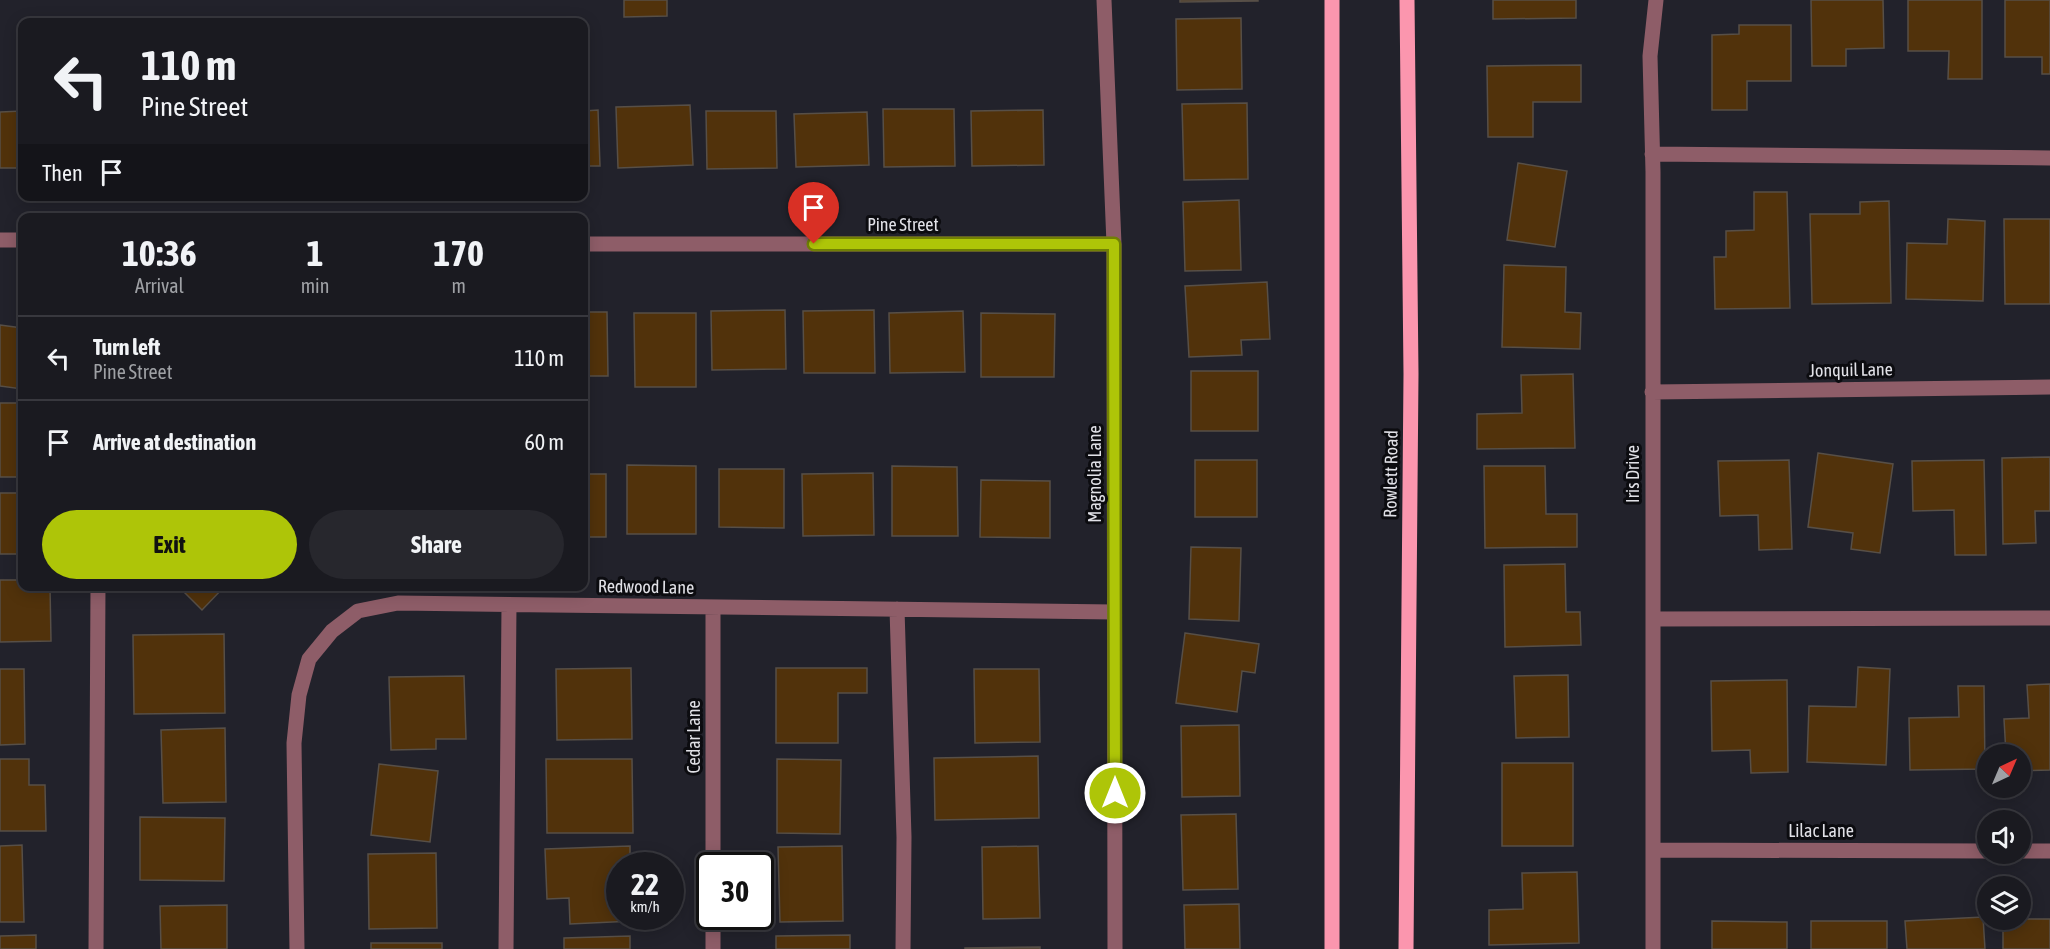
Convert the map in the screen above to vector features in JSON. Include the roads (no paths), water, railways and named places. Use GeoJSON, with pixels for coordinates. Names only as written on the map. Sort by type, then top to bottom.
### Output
{"type":"FeatureCollection","features":[{"type":"Feature","properties":{"kind":"main road"},"geometry":{"type":"LineString","coordinates":[[1332,0],[1332,949]]}},
{"type":"Feature","properties":{"kind":"main road","name":"Rowlett Road"},"geometry":{"type":"LineString","coordinates":[[1406,949],[1411,374],[1407,0]]}},
{"type":"Feature","properties":{"kind":"street","name":"Magnolia Lane"},"geometry":{"type":"LineString","coordinates":[[1104,0],[1114,244],[1114,949]]}},
{"type":"Feature","properties":{"kind":"street","name":"Iris Drive"},"geometry":{"type":"LineString","coordinates":[[1653,949],[1650,56],[1656,0]]}},
{"type":"Feature","properties":{"kind":"street"},"geometry":{"type":"LineString","coordinates":[[1652,154],[2050,158]]}},
{"type":"Feature","properties":{"kind":"street"},"geometry":{"type":"LineString","coordinates":[[0,240],[18,240]]}},
{"type":"Feature","properties":{"kind":"street","name":"Pine Street"},"geometry":{"type":"LineString","coordinates":[[588,244],[1114,244]]}},
{"type":"Feature","properties":{"kind":"street","name":"Jonquil Lane"},"geometry":{"type":"LineString","coordinates":[[1652,392],[2050,387]]}},
{"type":"Feature","properties":{"kind":"street"},"geometry":{"type":"LineString","coordinates":[[96,949],[98,591]]}},
{"type":"Feature","properties":{"kind":"street","name":"Redwood Lane"},"geometry":{"type":"LineString","coordinates":[[297,949],[294,743],[299,695],[309,658],[332,631],[358,611],[398,603],[1114,612]]}},
{"type":"Feature","properties":{"kind":"street"},"geometry":{"type":"LineString","coordinates":[[506,949],[509,605]]}},
{"type":"Feature","properties":{"kind":"street","name":"Cedar Lane"},"geometry":{"type":"LineString","coordinates":[[713,608],[713,852]]}},
{"type":"Feature","properties":{"kind":"street"},"geometry":{"type":"LineString","coordinates":[[897,609],[904,837],[903,949]]}},
{"type":"Feature","properties":{"kind":"street"},"geometry":{"type":"LineString","coordinates":[[1653,619],[2050,618]]}},
{"type":"Feature","properties":{"kind":"street","name":"Lilac Lane"},"geometry":{"type":"LineString","coordinates":[[1654,850],[1977,851]]}},
{"type":"Feature","properties":{"kind":"street"},"geometry":{"type":"LineString","coordinates":[[2031,851],[2050,851]]}},
{"type":"Feature","properties":{"kind":"street"},"geometry":{"type":"LineString","coordinates":[[713,930],[713,949]]}}]}
